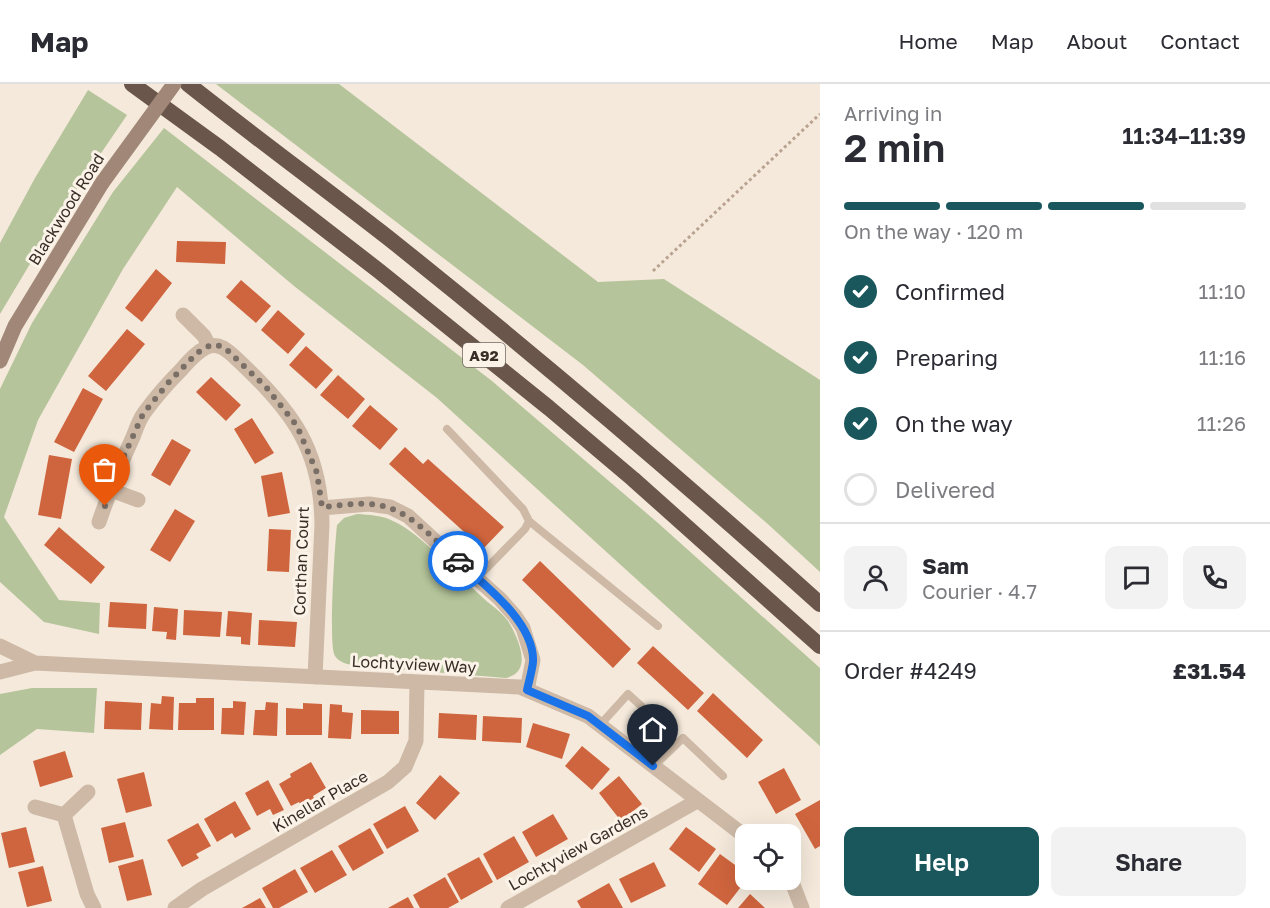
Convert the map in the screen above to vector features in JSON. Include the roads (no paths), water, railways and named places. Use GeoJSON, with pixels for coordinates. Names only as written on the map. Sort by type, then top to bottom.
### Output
{"type":"FeatureCollection","features":[{"type":"Feature","properties":{"kind":"highway","name":"A92"},"geometry":{"type":"LineString","coordinates":[[132,84],[220,148],[379,271],[549,408],[633,479],[820,646]]}},
{"type":"Feature","properties":{"kind":"highway","name":"A92"},"geometry":{"type":"LineString","coordinates":[[188,84],[395,244],[568,384],[654,456],[820,604]]}},
{"type":"Feature","properties":{"kind":"main road","name":"Blackwood Road"},"geometry":{"type":"LineString","coordinates":[[0,361],[15,326],[102,183],[174,84]]}},
{"type":"Feature","properties":{"kind":"street"},"geometry":{"type":"LineString","coordinates":[[99,522],[143,414],[197,353],[209,346],[204,336],[183,315]]}},
{"type":"Feature","properties":{"kind":"street","name":"Corthan Court"},"geometry":{"type":"LineString","coordinates":[[209,346],[217,345],[226,349],[266,387],[297,426],[317,473],[322,507],[315,677]]}},
{"type":"Feature","properties":{"kind":"street"},"geometry":{"type":"LineString","coordinates":[[111,490],[138,500]]}},
{"type":"Feature","properties":{"kind":"street"},"geometry":{"type":"LineString","coordinates":[[322,507],[369,504],[390,507],[408,516],[477,578],[515,616],[523,628],[533,660],[527,690]]}},
{"type":"Feature","properties":{"kind":"street","name":"Lochtyview Way"},"geometry":{"type":"LineString","coordinates":[[0,646],[35,663]]}},
{"type":"Feature","properties":{"kind":"street","name":"Lochtyview Way"},"geometry":{"type":"LineString","coordinates":[[0,672],[35,663],[520,687],[588,716],[735,829]]}},
{"type":"Feature","properties":{"kind":"street","name":"Kinellar Place"},"geometry":{"type":"LineString","coordinates":[[175,908],[202,889],[388,782],[405,766],[416,741],[417,682]]}},
{"type":"Feature","properties":{"kind":"street"},"geometry":{"type":"LineString","coordinates":[[64,815],[87,792]]}},
{"type":"Feature","properties":{"kind":"street","name":"Lochtyview Gardens"},"geometry":{"type":"LineString","coordinates":[[508,908],[697,801]]}},
{"type":"Feature","properties":{"kind":"street"},"geometry":{"type":"LineString","coordinates":[[35,807],[64,815]]}},
{"type":"Feature","properties":{"kind":"street"},"geometry":{"type":"LineString","coordinates":[[64,815],[87,894],[94,908]]}},
{"type":"Feature","properties":{"kind":"street"},"geometry":{"type":"LineString","coordinates":[[795,890],[802,908]]}},
{"type":"Feature","properties":{"kind":"lane"},"geometry":{"type":"LineString","coordinates":[[447,429],[523,509],[529,520],[658,626]]}},
{"type":"Feature","properties":{"kind":"lane"},"geometry":{"type":"LineString","coordinates":[[477,578],[525,529],[529,520]]}},
{"type":"Feature","properties":{"kind":"lane"},"geometry":{"type":"LineString","coordinates":[[600,725],[627,694],[661,724]]}},
{"type":"Feature","properties":{"kind":"lane"},"geometry":{"type":"LineString","coordinates":[[653,766],[683,738],[723,776]]}}]}
